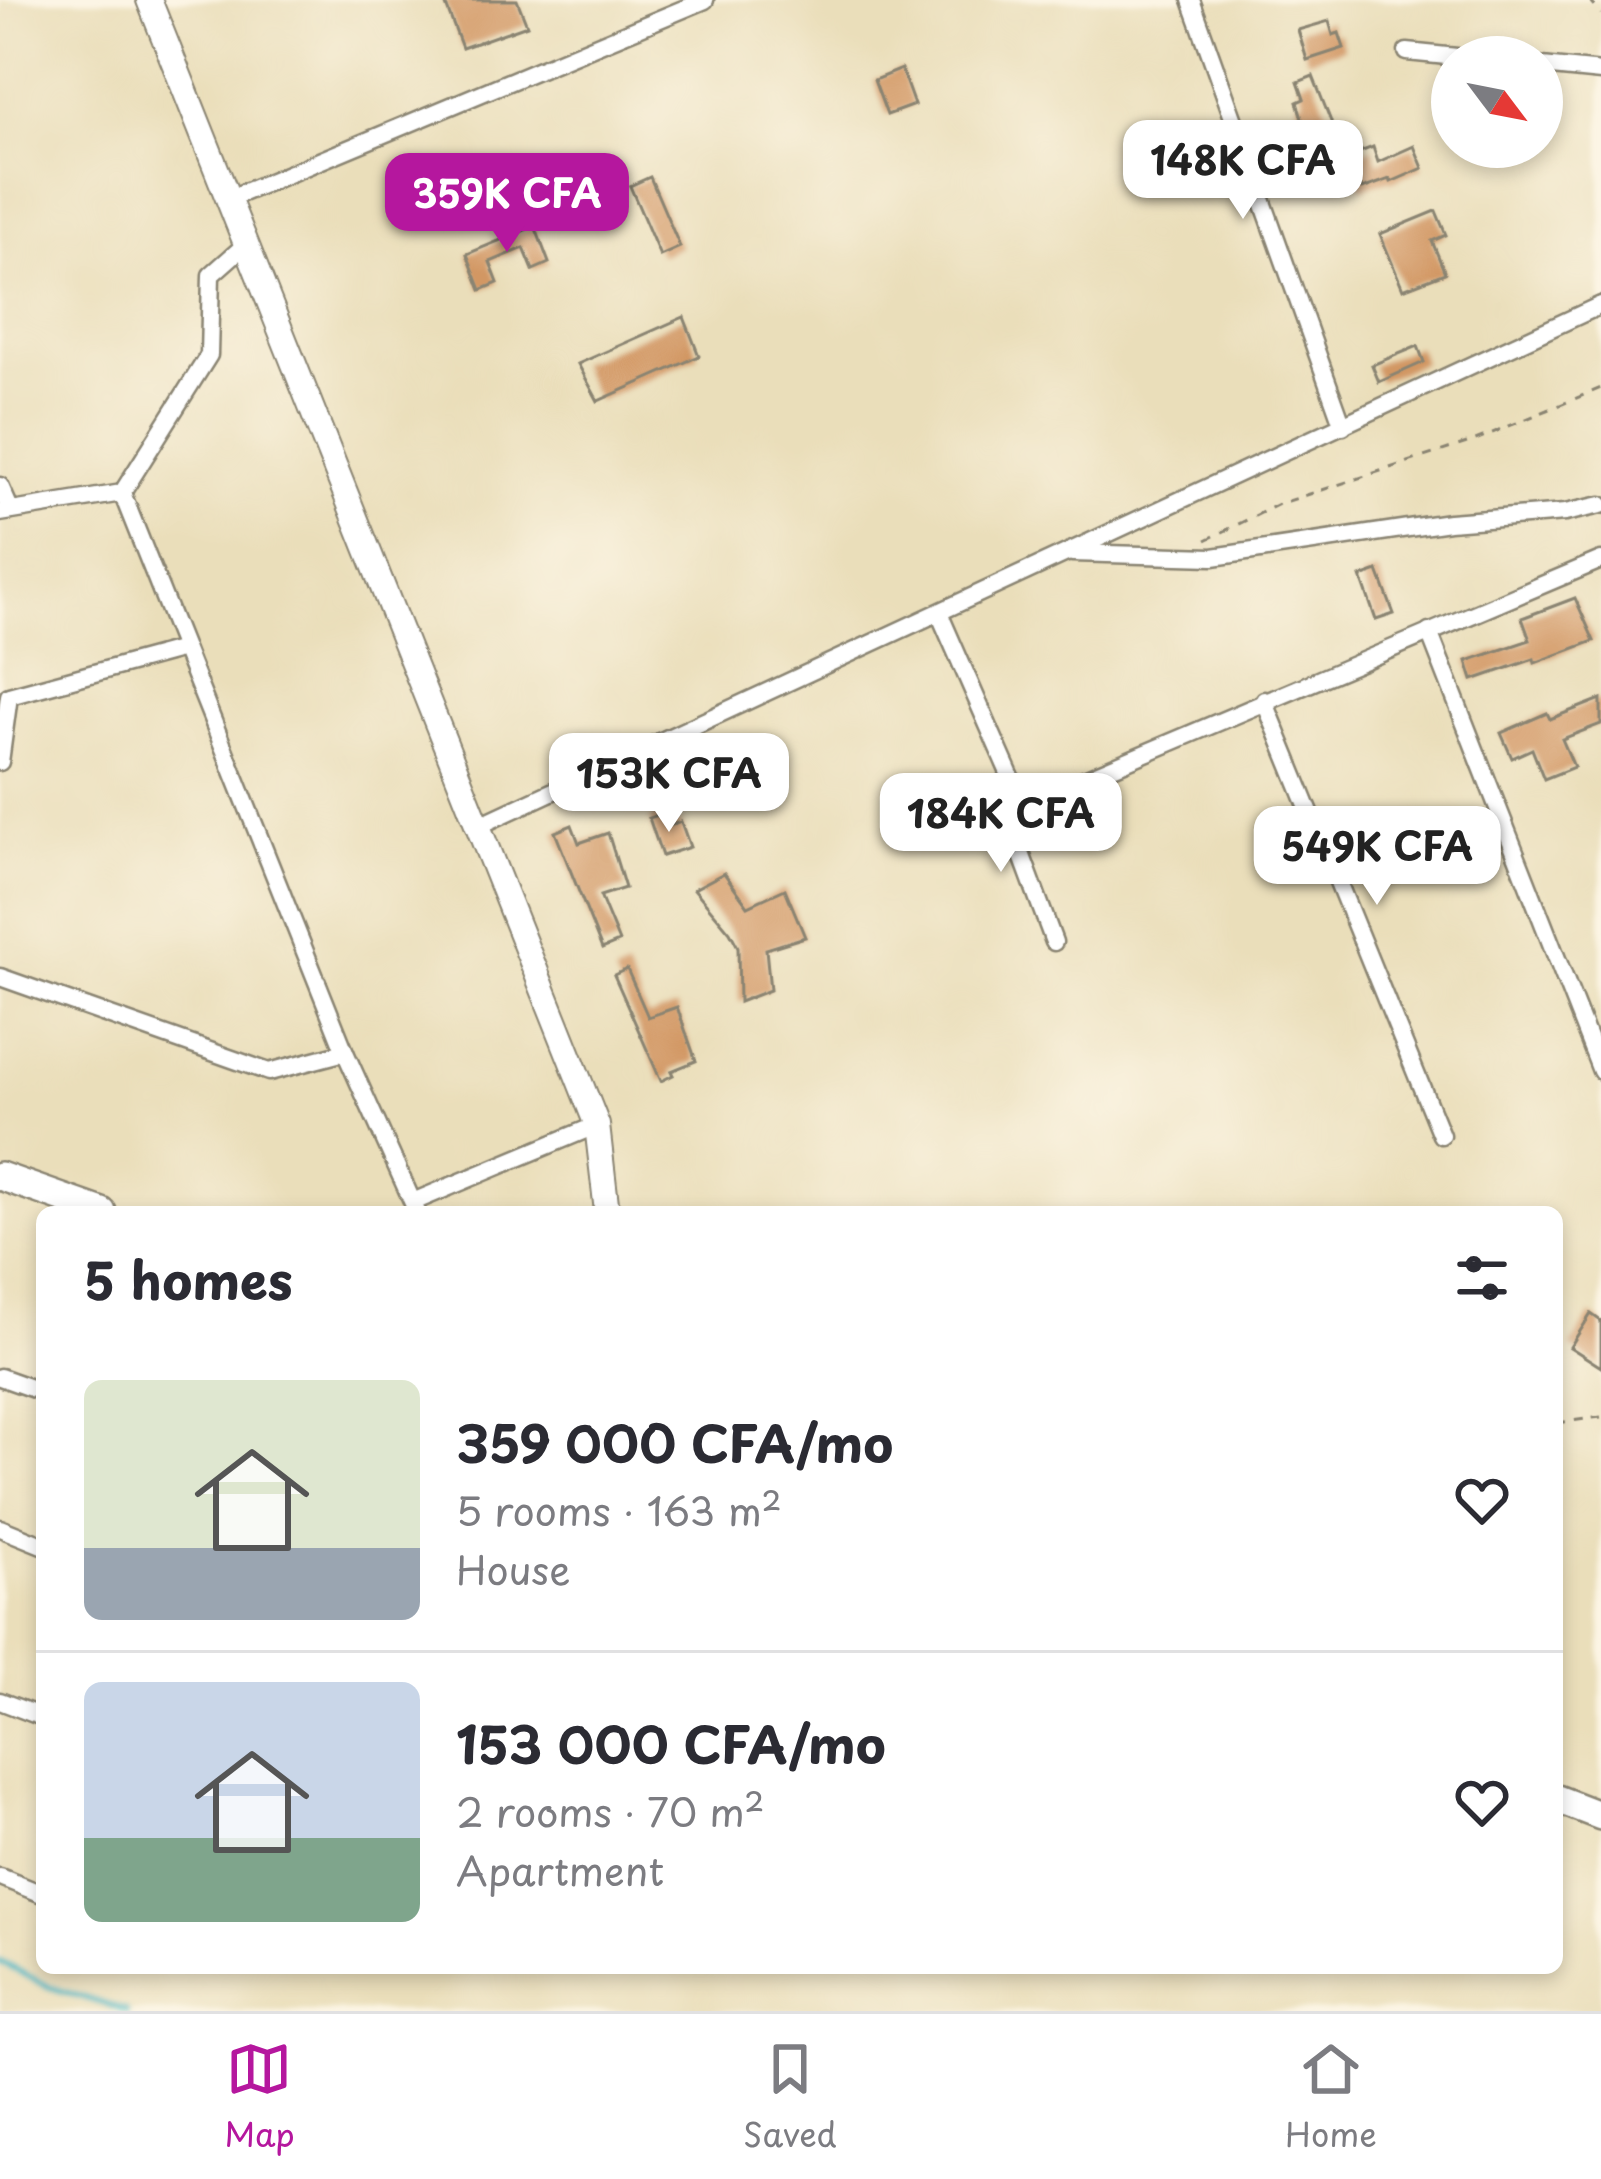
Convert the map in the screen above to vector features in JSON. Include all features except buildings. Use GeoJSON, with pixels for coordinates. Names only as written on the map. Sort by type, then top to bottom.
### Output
{"type":"FeatureCollection","features":[{"type":"Feature","properties":{"kind":"main road"},"geometry":{"type":"LineString","coordinates":[[0,1176],[85,1206]]}},
{"type":"Feature","properties":{"kind":"main road"},"geometry":{"type":"LineString","coordinates":[[1563,1800],[1601,1816]]}},
{"type":"Feature","properties":{"kind":"street"},"geometry":{"type":"LineString","coordinates":[[149,0],[597,1125],[606,1206]]}},
{"type":"Feature","properties":{"kind":"street"},"geometry":{"type":"LineString","coordinates":[[228,199],[705,0]]}},
{"type":"Feature","properties":{"kind":"street"},"geometry":{"type":"LineString","coordinates":[[1191,0],[1343,426]]}},
{"type":"Feature","properties":{"kind":"street"},"geometry":{"type":"LineString","coordinates":[[1407,52],[1431,54]]}},
{"type":"Feature","properties":{"kind":"street"},"geometry":{"type":"LineString","coordinates":[[1563,68],[1601,72]]}},
{"type":"Feature","properties":{"kind":"street"},"geometry":{"type":"LineString","coordinates":[[0,486],[5,512],[122,493],[209,355],[212,275],[246,244]]}},
{"type":"Feature","properties":{"kind":"street"},"geometry":{"type":"LineString","coordinates":[[478,826],[1601,305]]}},
{"type":"Feature","properties":{"kind":"street"},"geometry":{"type":"LineString","coordinates":[[122,493],[345,1052],[415,1206]]}},
{"type":"Feature","properties":{"kind":"street"},"geometry":{"type":"LineString","coordinates":[[1069,553],[1214,557],[1601,505]]}},
{"type":"Feature","properties":{"kind":"street"},"geometry":{"type":"LineString","coordinates":[[1023,805],[1601,560]]}},
{"type":"Feature","properties":{"kind":"street"},"geometry":{"type":"LineString","coordinates":[[939,613],[1023,805],[1015,837],[1054,943]]}},
{"type":"Feature","properties":{"kind":"street"},"geometry":{"type":"LineString","coordinates":[[1429,632],[1601,1071]]}},
{"type":"Feature","properties":{"kind":"street"},"geometry":{"type":"LineString","coordinates":[[0,762],[9,696],[183,649]]}},
{"type":"Feature","properties":{"kind":"street"},"geometry":{"type":"LineString","coordinates":[[1264,700],[1441,1135]]}},
{"type":"Feature","properties":{"kind":"street"},"geometry":{"type":"LineString","coordinates":[[0,977],[269,1072],[345,1052]]}},
{"type":"Feature","properties":{"kind":"street"},"geometry":{"type":"LineString","coordinates":[[417,1206],[597,1125]]}},
{"type":"Feature","properties":{"kind":"street"},"geometry":{"type":"LineString","coordinates":[[0,1377],[36,1390]]}},
{"type":"Feature","properties":{"kind":"street"},"geometry":{"type":"LineString","coordinates":[[0,1528],[36,1543]]}},
{"type":"Feature","properties":{"kind":"street"},"geometry":{"type":"LineString","coordinates":[[0,1701],[36,1715]]}},
{"type":"Feature","properties":{"kind":"street"},"geometry":{"type":"LineString","coordinates":[[0,1877],[36,1892]]}},
{"type":"Feature","properties":{"kind":"path"},"geometry":{"type":"LineString","coordinates":[[1589,0],[1601,14]]}},
{"type":"Feature","properties":{"kind":"path"},"geometry":{"type":"LineString","coordinates":[[1172,556],[1279,504],[1473,441],[1601,388]]}},
{"type":"Feature","properties":{"kind":"path"},"geometry":{"type":"LineString","coordinates":[[1563,1422],[1601,1417]]}},
{"type":"Feature","properties":{"kind":"waterway"},"geometry":{"type":"LineString","coordinates":[[0,1962],[50,1987],[126,2011]]}}]}
